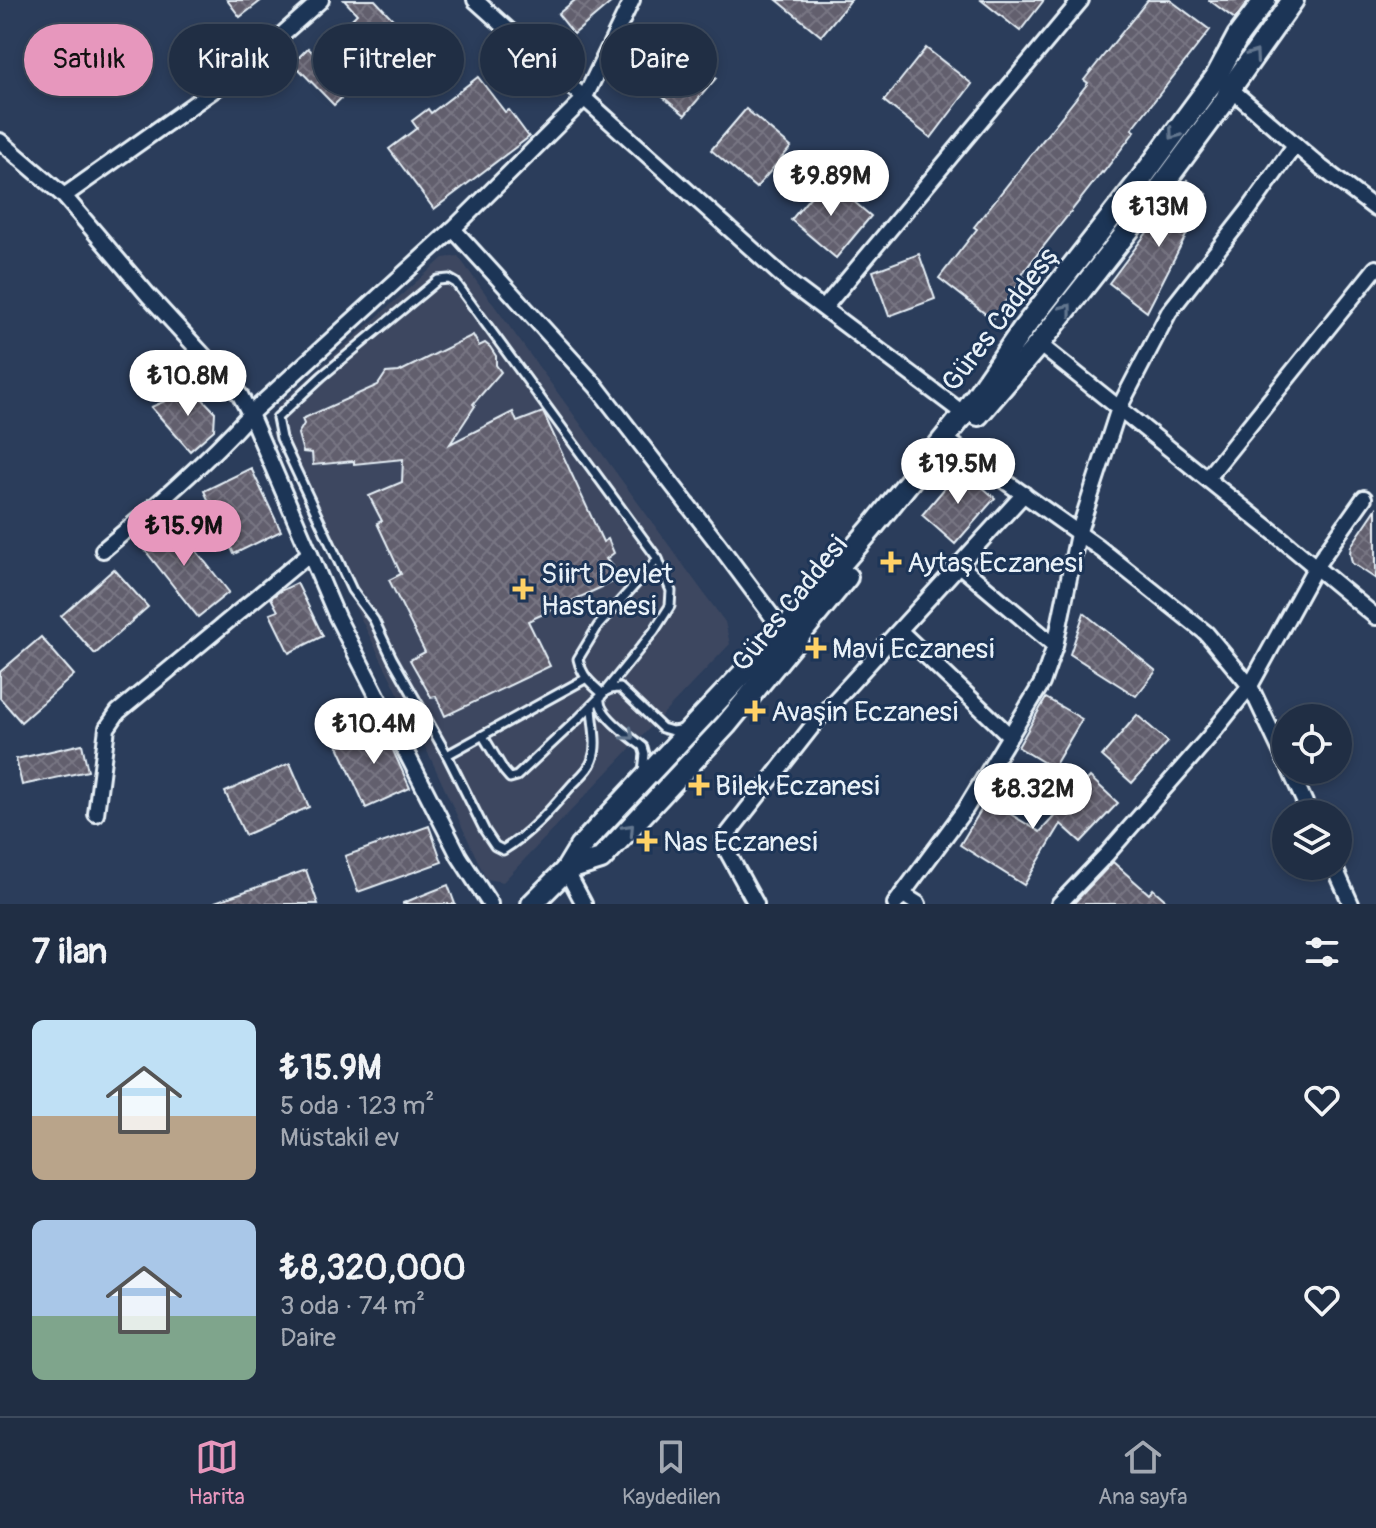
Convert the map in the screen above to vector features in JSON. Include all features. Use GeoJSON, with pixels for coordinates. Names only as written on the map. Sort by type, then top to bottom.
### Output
{"type":"FeatureCollection","features":[{"type":"Feature","properties":{"kind":"street"},"geometry":{"type":"LineString","coordinates":[[64,196],[242,70],[321,0]]}},
{"type":"Feature","properties":{"kind":"street"},"geometry":{"type":"LineString","coordinates":[[475,0],[791,284],[964,414]]}},
{"type":"Feature","properties":{"kind":"street"},"geometry":{"type":"LineString","coordinates":[[103,550],[161,501],[250,414],[453,229],[584,99],[632,0]]}},
{"type":"Feature","properties":{"kind":"street"},"geometry":{"type":"LineString","coordinates":[[824,308],[1081,0]]}},
{"type":"Feature","properties":{"kind":"street","name":"Güres Caddesş"},"geometry":{"type":"LineString","coordinates":[[532,904],[566,870],[580,847],[642,779],[783,631],[949,442],[964,414],[1023,329],[1141,179],[1223,83],[1238,36],[1265,0]]}},
{"type":"Feature","properties":{"kind":"street","name":"Güres Caddesi"},"geometry":{"type":"LineString","coordinates":[[566,870],[601,859],[726,725],[949,442],[1039,344],[1141,214],[1226,99],[1223,83],[1293,0]]}},
{"type":"Feature","properties":{"kind":"street"},"geometry":{"type":"LineString","coordinates":[[1223,83],[1376,209]]}},
{"type":"Feature","properties":{"kind":"street"},"geometry":{"type":"LineString","coordinates":[[0,141],[64,196],[148,295],[240,395],[337,617],[459,856],[490,904]]}},
{"type":"Feature","properties":{"kind":"street"},"geometry":{"type":"LineString","coordinates":[[918,904],[898,899],[966,808],[1042,683],[1055,646],[1078,534],[1119,408],[1169,312],[1295,145]]}},
{"type":"Feature","properties":{"kind":"street"},"geometry":{"type":"LineString","coordinates":[[453,229],[596,386],[783,631]]}},
{"type":"Feature","properties":{"kind":"street"},"geometry":{"type":"LineString","coordinates":[[1207,478],[1376,268]]}},
{"type":"Feature","properties":{"kind":"street"},"geometry":{"type":"LineString","coordinates":[[1039,344],[1376,617]]}},
{"type":"Feature","properties":{"kind":"street"},"geometry":{"type":"LineString","coordinates":[[949,442],[1098,547],[1206,633],[1250,686],[1272,732]]}},
{"type":"Feature","properties":{"kind":"street"},"geometry":{"type":"LineString","coordinates":[[756,904],[728,853],[724,839],[818,719],[1024,494]]}},
{"type":"Feature","properties":{"kind":"street"},"geometry":{"type":"LineString","coordinates":[[1059,904],[1107,854],[1250,686],[1316,566],[1364,498]]}},
{"type":"Feature","properties":{"kind":"street"},"geometry":{"type":"LineString","coordinates":[[96,814],[107,728],[118,712],[310,553]]}},
{"type":"Feature","properties":{"kind":"street"},"geometry":{"type":"LineString","coordinates":[[959,565],[1055,646]]}},
{"type":"Feature","properties":{"kind":"street"},"geometry":{"type":"LineString","coordinates":[[900,631],[1010,736]]}},
{"type":"Feature","properties":{"kind":"street"},"geometry":{"type":"LineString","coordinates":[[566,870],[584,904]]}},
{"type":"Feature","properties":{"kind":"street"},"geometry":{"type":"LineString","coordinates":[[1333,904],[1349,899],[1340,880]]}},
{"type":"Feature","properties":{"kind":"lane"},"geometry":{"type":"LineString","coordinates":[[483,736],[504,771],[510,778],[517,776],[603,694],[654,631],[670,606],[671,591],[658,559],[456,283],[449,279],[438,280],[322,376],[277,418],[281,438],[352,590],[374,620],[495,846],[503,850],[519,841],[592,764],[596,746],[592,705]]}},
{"type":"Feature","properties":{"kind":"lane"},"geometry":{"type":"LineString","coordinates":[[603,694],[585,679],[578,659],[607,616],[658,559]]}},
{"type":"Feature","properties":{"kind":"lane"},"geometry":{"type":"LineString","coordinates":[[447,755],[585,679]]}},
{"type":"Feature","properties":{"kind":"lane"},"geometry":{"type":"LineString","coordinates":[[642,779],[643,747],[602,712],[599,702],[603,694],[612,688],[620,688],[662,728],[672,731],[692,728]]}},
{"type":"Feature","properties":{"kind":"shaded area","name":"Siirt Devlet Hastanesi"},"geometry":{"type":"Polygon","coordinates":[[[458,256],[725,622],[730,644],[503,882],[486,879],[431,759],[272,435],[277,406],[443,258],[458,256]]]}},
{"type":"Feature","properties":{"kind":"building"},"geometry":{"type":"Polygon","coordinates":[[[227,0],[262,0],[240,17],[227,0]]]}},
{"type":"Feature","properties":{"kind":"building"},"geometry":{"type":"Polygon","coordinates":[[[344,0],[375,0],[397,24],[347,24],[357,14],[344,0]]]}},
{"type":"Feature","properties":{"kind":"building"},"geometry":{"type":"Polygon","coordinates":[[[575,0],[614,0],[585,25],[566,24],[558,14],[575,0]]]}},
{"type":"Feature","properties":{"kind":"building"},"geometry":{"type":"Polygon","coordinates":[[[777,0],[851,0],[821,36],[777,0]]]}},
{"type":"Feature","properties":{"kind":"building"},"geometry":{"type":"Polygon","coordinates":[[[981,0],[1044,0],[1020,31],[981,0]]]}},
{"type":"Feature","properties":{"kind":"building"},"geometry":{"type":"Polygon","coordinates":[[[1148,0],[1170,0],[1210,30],[1132,129],[1135,131],[1103,173],[1021,275],[1024,277],[992,319],[939,278],[977,229],[974,227],[1088,83],[1084,80],[1148,0]]]}},
{"type":"Feature","properties":{"kind":"building"},"geometry":{"type":"Polygon","coordinates":[[[1209,0],[1249,0],[1235,19],[1209,0]]]}},
{"type":"Feature","properties":{"kind":"building"},"geometry":{"type":"Polygon","coordinates":[[[308,48],[313,53],[313,83],[297,67],[297,59],[308,48]]]}},
{"type":"Feature","properties":{"kind":"building"},"geometry":{"type":"Polygon","coordinates":[[[926,48],[972,84],[931,138],[884,101],[926,48]]]}},
{"type":"Feature","properties":{"kind":"building"},"geometry":{"type":"Polygon","coordinates":[[[478,77],[480,96],[493,96],[505,112],[509,110],[529,137],[434,209],[389,149],[417,128],[412,121],[428,109],[431,113],[453,96],[464,96],[464,88],[478,77]]]}},
{"type":"Feature","properties":{"kind":"building"},"geometry":{"type":"Polygon","coordinates":[[[325,96],[344,96],[334,105],[325,96]]]}},
{"type":"Feature","properties":{"kind":"building"},"geometry":{"type":"Polygon","coordinates":[[[662,96],[701,96],[685,115],[662,96]]]}},
{"type":"Feature","properties":{"kind":"building"},"geometry":{"type":"Polygon","coordinates":[[[746,109],[791,147],[756,188],[711,150],[746,109]]]}},
{"type":"Feature","properties":{"kind":"building"},"geometry":{"type":"Polygon","coordinates":[[[826,178],[871,216],[836,258],[791,220],[826,178]]]}},
{"type":"Feature","properties":{"kind":"building"},"geometry":{"type":"Polygon","coordinates":[[[1187,180],[1207,194],[1147,312],[1109,283],[1157,219],[1160,221],[1187,180]]]}},
{"type":"Feature","properties":{"kind":"building"},"geometry":{"type":"Polygon","coordinates":[[[919,254],[935,299],[889,316],[873,271],[919,254]]]}},
{"type":"Feature","properties":{"kind":"building"},"geometry":{"type":"Polygon","coordinates":[[[473,335],[479,346],[485,343],[490,347],[501,372],[473,404],[475,406],[450,444],[513,412],[517,422],[543,412],[603,542],[608,539],[614,553],[606,559],[617,576],[615,581],[528,621],[550,666],[445,716],[436,696],[431,697],[410,660],[425,652],[389,580],[401,574],[377,523],[382,521],[369,496],[402,482],[403,459],[313,465],[312,453],[303,452],[298,434],[304,424],[302,419],[378,385],[386,373],[399,372],[473,335]]]}},
{"type":"Feature","properties":{"kind":"building"},"geometry":{"type":"Polygon","coordinates":[[[193,389],[215,412],[214,430],[190,451],[151,407],[193,389]]]}},
{"type":"Feature","properties":{"kind":"building"},"geometry":{"type":"Polygon","coordinates":[[[251,468],[281,531],[234,554],[204,491],[251,468]]]}},
{"type":"Feature","properties":{"kind":"building"},"geometry":{"type":"Polygon","coordinates":[[[961,469],[995,498],[955,544],[922,515],[961,469]]]}},
{"type":"Feature","properties":{"kind":"building"},"geometry":{"type":"Polygon","coordinates":[[[1376,509],[1376,579],[1352,563],[1350,553],[1351,546],[1376,509]]]}},
{"type":"Feature","properties":{"kind":"building"},"geometry":{"type":"Polygon","coordinates":[[[171,519],[229,592],[198,617],[140,544],[171,519]]]}},
{"type":"Feature","properties":{"kind":"building"},"geometry":{"type":"Polygon","coordinates":[[[114,569],[148,607],[95,654],[61,616],[114,569]]]}},
{"type":"Feature","properties":{"kind":"building"},"geometry":{"type":"Polygon","coordinates":[[[297,583],[323,636],[289,653],[270,614],[278,611],[271,598],[297,583]]]}},
{"type":"Feature","properties":{"kind":"building"},"geometry":{"type":"Polygon","coordinates":[[[1084,613],[1156,671],[1136,696],[1070,654],[1084,613]]]}},
{"type":"Feature","properties":{"kind":"building"},"geometry":{"type":"Polygon","coordinates":[[[41,637],[74,675],[21,722],[0,698],[0,672],[41,637]]]}},
{"type":"Feature","properties":{"kind":"building"},"geometry":{"type":"Polygon","coordinates":[[[1046,698],[1082,719],[1053,768],[1018,747],[1046,698]]]}},
{"type":"Feature","properties":{"kind":"building"},"geometry":{"type":"Polygon","coordinates":[[[1137,715],[1168,742],[1132,783],[1102,756],[1137,715]]]}},
{"type":"Feature","properties":{"kind":"building"},"geometry":{"type":"Polygon","coordinates":[[[381,724],[410,788],[366,808],[337,744],[381,724]]]}},
{"type":"Feature","properties":{"kind":"building"},"geometry":{"type":"Polygon","coordinates":[[[82,744],[88,771],[22,785],[16,759],[82,744]]]}},
{"type":"Feature","properties":{"kind":"building"},"geometry":{"type":"Polygon","coordinates":[[[290,763],[309,807],[245,835],[225,792],[290,763]]]}},
{"type":"Feature","properties":{"kind":"building"},"geometry":{"type":"Polygon","coordinates":[[[1090,777],[1118,803],[1081,842],[1061,824],[1024,885],[960,845],[987,800],[1040,832],[1090,777]]]}},
{"type":"Feature","properties":{"kind":"building"},"geometry":{"type":"Polygon","coordinates":[[[429,826],[442,862],[358,892],[345,856],[429,826]]]}},
{"type":"Feature","properties":{"kind":"building"},"geometry":{"type":"Polygon","coordinates":[[[1113,862],[1149,894],[1153,889],[1170,904],[1073,904],[1113,862]]]}},
{"type":"Feature","properties":{"kind":"building"},"geometry":{"type":"Polygon","coordinates":[[[306,870],[318,904],[215,904],[215,902],[306,870]]]}},
{"type":"Feature","properties":{"kind":"building"},"geometry":{"type":"Polygon","coordinates":[[[448,885],[455,904],[403,904],[403,903],[448,885]]]}},
{"type":"Feature","properties":{"kind":"place","name":"Aytaş Eczanesi"},"geometry":{"type":"Point","coordinates":[891,562]}},
{"type":"Feature","properties":{"kind":"place","name":"Siirt Devlet Hastanesi"},"geometry":{"type":"Point","coordinates":[523,589]}},
{"type":"Feature","properties":{"kind":"place","name":"Mavi Eczanesi"},"geometry":{"type":"Point","coordinates":[816,648]}},
{"type":"Feature","properties":{"kind":"place","name":"Avaşin Eczanesi"},"geometry":{"type":"Point","coordinates":[755,711]}},
{"type":"Feature","properties":{"kind":"place","name":"Bilek Eczanesi"},"geometry":{"type":"Point","coordinates":[699,785]}},
{"type":"Feature","properties":{"kind":"place","name":"Nas Eczanesi"},"geometry":{"type":"Point","coordinates":[647,841]}}]}
